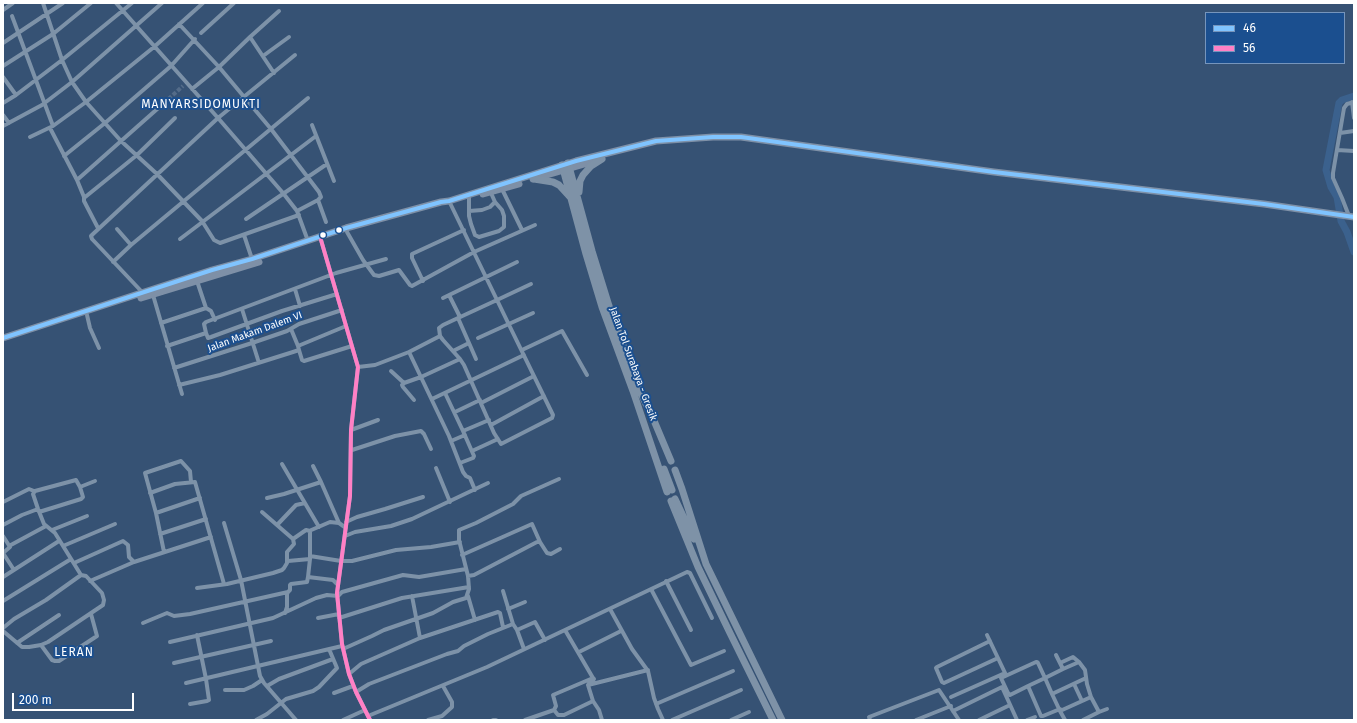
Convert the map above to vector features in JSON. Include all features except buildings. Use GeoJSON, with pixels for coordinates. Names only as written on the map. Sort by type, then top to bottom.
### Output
{"type":"FeatureCollection","features":[{"type":"Feature","properties":{"kind":"highway"},"geometry":{"type":"LineString","coordinates":[[3,342],[307,237],[449,201],[656,141],[713,137],[741,138],[994,172],[1352,216]]}},
{"type":"Feature","properties":{"kind":"highway"},"geometry":{"type":"LineString","coordinates":[[3,338],[254,264],[347,232],[502,189],[566,167],[602,159],[656,144],[661,141]]}},
{"type":"Feature","properties":{"kind":"highway"},"geometry":{"type":"LineString","coordinates":[[534,179],[548,180],[559,185],[575,200],[581,178],[591,166],[602,159]]}},
{"type":"Feature","properties":{"kind":"highway","name":"Jalan Tol Surabaya - Gresik"},"geometry":{"type":"LineString","coordinates":[[566,167],[609,306],[639,389],[669,491],[602,307],[583,242],[575,200]]}},
{"type":"Feature","properties":{"kind":"highway","name":"Jalan Tol Surabaya - Gresik"},"geometry":{"type":"LineString","coordinates":[[639,389],[671,461]]}},
{"type":"Feature","properties":{"kind":"highway"},"geometry":{"type":"LineString","coordinates":[[675,470],[706,564]]}},
{"type":"Feature","properties":{"kind":"highway"},"geometry":{"type":"LineString","coordinates":[[773,720],[698,566],[673,500],[782,720]]}},
{"type":"Feature","properties":{"kind":"street"},"geometry":{"type":"LineString","coordinates":[[3,10],[8,5],[14,3]]}},
{"type":"Feature","properties":{"kind":"street"},"geometry":{"type":"LineString","coordinates":[[43,3],[62,60],[72,82],[86,102],[121,141],[157,174],[202,221],[214,240],[218,242],[244,235],[298,213],[318,200],[321,196],[271,128],[195,39],[178,24]]}},
{"type":"Feature","properties":{"kind":"street"},"geometry":{"type":"LineString","coordinates":[[3,43],[63,3]]}},
{"type":"Feature","properties":{"kind":"street"},"geometry":{"type":"LineString","coordinates":[[3,66],[53,34],[91,3]]}},
{"type":"Feature","properties":{"kind":"street"},"geometry":{"type":"LineString","coordinates":[[116,3],[154,46],[185,85],[192,89],[283,193],[298,213],[307,237]]}},
{"type":"Feature","properties":{"kind":"street"},"geometry":{"type":"LineString","coordinates":[[3,103],[62,60],[132,3]]}},
{"type":"Feature","properties":{"kind":"street"},"geometry":{"type":"LineString","coordinates":[[3,126],[44,103],[72,82],[162,3]]}},
{"type":"Feature","properties":{"kind":"street"},"geometry":{"type":"LineString","coordinates":[[30,137],[52,127],[86,102],[203,3]]}},
{"type":"Feature","properties":{"kind":"street"},"geometry":{"type":"LineString","coordinates":[[201,33],[234,3]]}},
{"type":"Feature","properties":{"kind":"street"},"geometry":{"type":"LineString","coordinates":[[192,89],[219,67],[280,11]]}},
{"type":"Feature","properties":{"kind":"street"},"geometry":{"type":"LineString","coordinates":[[12,16],[52,127],[64,156],[77,180],[95,231]]}},
{"type":"Feature","properties":{"kind":"street"},"geometry":{"type":"LineString","coordinates":[[250,37],[274,73]]}},
{"type":"Feature","properties":{"kind":"street"},"geometry":{"type":"LineString","coordinates":[[263,56],[289,37]]}},
{"type":"Feature","properties":{"kind":"street"},"geometry":{"type":"LineString","coordinates":[[64,156],[170,66],[195,39]]}},
{"type":"Feature","properties":{"kind":"street"},"geometry":{"type":"LineString","coordinates":[[143,293],[114,260],[92,239],[91,236],[218,118],[295,55]]}},
{"type":"Feature","properties":{"kind":"street"},"geometry":{"type":"LineString","coordinates":[[3,77],[16,95]]}},
{"type":"Feature","properties":{"kind":"street"},"geometry":{"type":"LineString","coordinates":[[114,260],[308,98]]}},
{"type":"Feature","properties":{"kind":"street"},"geometry":{"type":"LineString","coordinates":[[1352,216],[1333,178],[1344,108],[1347,104],[1353,102],[1354,118]]}},
{"type":"Feature","properties":{"kind":"street"},"geometry":{"type":"LineString","coordinates":[[77,180],[164,103]]}},
{"type":"Feature","properties":{"kind":"street"},"geometry":{"type":"LineString","coordinates":[[3,114],[9,123]]}},
{"type":"Feature","properties":{"kind":"street"},"geometry":{"type":"LineString","coordinates":[[84,198],[136,155],[175,118]]}},
{"type":"Feature","properties":{"kind":"street"},"geometry":{"type":"LineString","coordinates":[[312,125],[334,181]]}},
{"type":"Feature","properties":{"kind":"street"},"geometry":{"type":"LineString","coordinates":[[1340,133],[1354,131]]}},
{"type":"Feature","properties":{"kind":"street"},"geometry":{"type":"LineString","coordinates":[[180,239],[316,136]]}},
{"type":"Feature","properties":{"kind":"street"},"geometry":{"type":"LineString","coordinates":[[1338,150],[1354,151]]}},
{"type":"Feature","properties":{"kind":"street"},"geometry":{"type":"LineString","coordinates":[[246,219],[307,176],[327,164]]}},
{"type":"Feature","properties":{"kind":"street"},"geometry":{"type":"LineString","coordinates":[[502,189],[522,230]]}},
{"type":"Feature","properties":{"kind":"street"},"geometry":{"type":"LineString","coordinates":[[469,197],[471,224],[475,235],[479,237],[489,235],[499,231],[504,226],[504,216],[502,210],[495,202],[491,192]]}},
{"type":"Feature","properties":{"kind":"street"},"geometry":{"type":"LineString","coordinates":[[318,200],[326,222]]}},
{"type":"Feature","properties":{"kind":"street"},"geometry":{"type":"LineString","coordinates":[[469,211],[482,210],[490,207],[495,202]]}},
{"type":"Feature","properties":{"kind":"street"},"geometry":{"type":"LineString","coordinates":[[450,203],[464,230],[474,252],[486,277],[497,300],[509,325],[552,413],[552,418],[500,444],[460,358],[440,336],[440,326],[459,318],[497,300],[531,284]]}},
{"type":"Feature","properties":{"kind":"street"},"geometry":{"type":"LineString","coordinates":[[347,232],[375,276],[399,270],[411,285],[423,281],[474,252],[535,225]]}},
{"type":"Feature","properties":{"kind":"street"},"geometry":{"type":"LineString","coordinates":[[117,229],[131,245]]}},
{"type":"Feature","properties":{"kind":"street"},"geometry":{"type":"LineString","coordinates":[[423,281],[412,258],[412,254],[464,230]]}},
{"type":"Feature","properties":{"kind":"street"},"geometry":{"type":"LineString","coordinates":[[244,235],[251,256]]}},
{"type":"Feature","properties":{"kind":"street"},"geometry":{"type":"LineString","coordinates":[[321,240],[358,367],[358,378],[351,430],[352,450],[350,496],[338,585],[338,596],[343,647],[349,674],[353,686],[369,718],[545,640],[666,581],[688,572],[712,618]]}},
{"type":"Feature","properties":{"kind":"street"},"geometry":{"type":"LineString","coordinates":[[337,294],[282,311],[209,338],[206,333],[204,324],[332,275],[386,259]]}},
{"type":"Feature","properties":{"kind":"street"},"geometry":{"type":"LineString","coordinates":[[442,298],[517,262]]}},
{"type":"Feature","properties":{"kind":"street"},"geometry":{"type":"LineString","coordinates":[[198,281],[206,308],[211,311],[215,320]]}},
{"type":"Feature","properties":{"kind":"street"},"geometry":{"type":"LineString","coordinates":[[295,289],[300,306]]}},
{"type":"Feature","properties":{"kind":"street"},"geometry":{"type":"LineString","coordinates":[[153,295],[182,394]]}},
{"type":"Feature","properties":{"kind":"street"},"geometry":{"type":"LineString","coordinates":[[449,295],[476,359]]}},
{"type":"Feature","properties":{"kind":"street"},"geometry":{"type":"LineString","coordinates":[[161,323],[206,308]]}},
{"type":"Feature","properties":{"kind":"street"},"geometry":{"type":"LineString","coordinates":[[242,310],[259,363]]}},
{"type":"Feature","properties":{"kind":"street","name":"Jalan Makam Dalem VI"},"geometry":{"type":"LineString","coordinates":[[174,368],[252,343],[291,329],[299,324],[342,310]]}},
{"type":"Feature","properties":{"kind":"street"},"geometry":{"type":"LineString","coordinates":[[478,338],[533,313]]}},
{"type":"Feature","properties":{"kind":"street"},"geometry":{"type":"LineString","coordinates":[[86,314],[90,328],[100,348]]}},
{"type":"Feature","properties":{"kind":"street"},"geometry":{"type":"LineString","coordinates":[[179,385],[259,363],[298,348],[346,326]]}},
{"type":"Feature","properties":{"kind":"street"},"geometry":{"type":"LineString","coordinates":[[291,329],[302,360],[304,361],[352,346]]}},
{"type":"Feature","properties":{"kind":"street"},"geometry":{"type":"LineString","coordinates":[[432,399],[471,381],[562,331],[587,375]]}},
{"type":"Feature","properties":{"kind":"street"},"geometry":{"type":"LineString","coordinates":[[167,346],[206,333]]}},
{"type":"Feature","properties":{"kind":"street"},"geometry":{"type":"LineString","coordinates":[[358,367],[375,365],[409,352],[440,336]]}},
{"type":"Feature","properties":{"kind":"street"},"geometry":{"type":"LineString","coordinates":[[453,351],[469,343]]}},
{"type":"Feature","properties":{"kind":"street"},"geometry":{"type":"LineString","coordinates":[[409,352],[451,441],[463,472],[470,478],[475,490]]}},
{"type":"Feature","properties":{"kind":"street"},"geometry":{"type":"LineString","coordinates":[[404,383],[421,377],[460,358]]}},
{"type":"Feature","properties":{"kind":"street"},"geometry":{"type":"LineString","coordinates":[[391,371],[404,383],[402,385],[414,400]]}},
{"type":"Feature","properties":{"kind":"street"},"geometry":{"type":"LineString","coordinates":[[455,412],[480,402],[534,376]]}},
{"type":"Feature","properties":{"kind":"street"},"geometry":{"type":"LineString","coordinates":[[445,393],[474,456],[473,458],[460,462]]}},
{"type":"Feature","properties":{"kind":"street"},"geometry":{"type":"LineString","coordinates":[[491,425],[544,396]]}},
{"type":"Feature","properties":{"kind":"street"},"geometry":{"type":"LineString","coordinates":[[351,430],[378,420]]}},
{"type":"Feature","properties":{"kind":"street"},"geometry":{"type":"LineString","coordinates":[[451,441],[489,420]]}},
{"type":"Feature","properties":{"kind":"street"},"geometry":{"type":"LineString","coordinates":[[352,450],[395,436],[421,431],[431,449]]}},
{"type":"Feature","properties":{"kind":"street"},"geometry":{"type":"LineString","coordinates":[[472,451],[498,439]]}},
{"type":"Feature","properties":{"kind":"street"},"geometry":{"type":"LineString","coordinates":[[164,552],[146,472],[180,461],[190,471],[191,482]]}},
{"type":"Feature","properties":{"kind":"street"},"geometry":{"type":"LineString","coordinates":[[282,464],[319,527]]}},
{"type":"Feature","properties":{"kind":"street"},"geometry":{"type":"LineString","coordinates":[[313,466],[339,523],[346,528]]}},
{"type":"Feature","properties":{"kind":"street"},"geometry":{"type":"LineString","coordinates":[[436,468],[450,502]]}},
{"type":"Feature","properties":{"kind":"street"},"geometry":{"type":"LineString","coordinates":[[475,620],[468,596],[468,576],[462,555],[459,530],[473,525],[513,504],[520,497],[560,479]]}},
{"type":"Feature","properties":{"kind":"street"},"geometry":{"type":"LineString","coordinates":[[3,502],[29,489],[34,491],[76,480],[83,497],[81,499],[22,516],[3,525]]}},
{"type":"Feature","properties":{"kind":"street"},"geometry":{"type":"LineString","coordinates":[[80,487],[95,481]]}},
{"type":"Feature","properties":{"kind":"street"},"geometry":{"type":"LineString","coordinates":[[267,498],[321,482]]}},
{"type":"Feature","properties":{"kind":"street"},"geometry":{"type":"LineString","coordinates":[[150,493],[175,484],[195,483],[224,584]]}},
{"type":"Feature","properties":{"kind":"street"},"geometry":{"type":"LineString","coordinates":[[344,536],[355,532],[390,526],[412,519],[488,483]]}},
{"type":"Feature","properties":{"kind":"street"},"geometry":{"type":"LineString","coordinates":[[34,491],[33,494],[43,522],[52,530],[82,575],[85,575],[102,593],[104,600],[101,607],[48,642],[41,645],[24,647],[16,643],[3,629],[82,575]]}},
{"type":"Feature","properties":{"kind":"street"},"geometry":{"type":"LineString","coordinates":[[346,522],[357,517],[385,510],[423,497]]}},
{"type":"Feature","properties":{"kind":"street"},"geometry":{"type":"LineString","coordinates":[[156,513],[200,498]]}},
{"type":"Feature","properties":{"kind":"street"},"geometry":{"type":"LineString","coordinates":[[277,525],[296,505],[305,503]]}},
{"type":"Feature","properties":{"kind":"street"},"geometry":{"type":"LineString","coordinates":[[197,588],[224,584],[282,570],[287,564],[287,552],[294,544],[293,539],[262,512]]}},
{"type":"Feature","properties":{"kind":"street"},"geometry":{"type":"LineString","coordinates":[[52,530],[87,516]]}},
{"type":"Feature","properties":{"kind":"street"},"geometry":{"type":"LineString","coordinates":[[160,534],[206,519]]}},
{"type":"Feature","properties":{"kind":"street"},"geometry":{"type":"LineString","coordinates":[[224,523],[241,580],[262,680],[296,720]]}},
{"type":"Feature","properties":{"kind":"street"},"geometry":{"type":"LineString","coordinates":[[293,539],[305,530],[309,531],[327,523],[339,523]]}},
{"type":"Feature","properties":{"kind":"street"},"geometry":{"type":"LineString","coordinates":[[63,546],[115,524]]}},
{"type":"Feature","properties":{"kind":"street"},"geometry":{"type":"LineString","coordinates":[[462,555],[532,524],[547,553],[551,554],[560,549]]}},
{"type":"Feature","properties":{"kind":"street"},"geometry":{"type":"LineString","coordinates":[[14,570],[3,553],[10,548],[10,546],[46,526]]}},
{"type":"Feature","properties":{"kind":"street"},"geometry":{"type":"LineString","coordinates":[[285,613],[288,607],[288,592],[290,590],[290,584],[308,582],[310,558],[309,531]]}},
{"type":"Feature","properties":{"kind":"street"},"geometry":{"type":"LineString","coordinates":[[3,536],[10,546]]}},
{"type":"Feature","properties":{"kind":"street"},"geometry":{"type":"LineString","coordinates":[[90,581],[134,562],[211,537]]}},
{"type":"Feature","properties":{"kind":"street"},"geometry":{"type":"LineString","coordinates":[[3,577],[59,541]]}},
{"type":"Feature","properties":{"kind":"street"},"geometry":{"type":"LineString","coordinates":[[74,563],[123,541],[128,545],[129,557],[134,562]]}},
{"type":"Feature","properties":{"kind":"street"},"geometry":{"type":"LineString","coordinates":[[288,561],[310,558],[352,561],[396,550],[460,542]]}},
{"type":"Feature","properties":{"kind":"street"},"geometry":{"type":"LineString","coordinates":[[468,576],[474,575],[540,542]]}},
{"type":"Feature","properties":{"kind":"street"},"geometry":{"type":"LineString","coordinates":[[3,601],[71,558]]}},
{"type":"Feature","properties":{"kind":"street"},"geometry":{"type":"LineString","coordinates":[[170,642],[273,618],[316,598],[327,595],[338,596],[342,592],[403,575],[419,577],[466,569]]}},
{"type":"Feature","properties":{"kind":"street"},"geometry":{"type":"LineString","coordinates":[[308,577],[333,580],[338,585]]}},
{"type":"Feature","properties":{"kind":"street"},"geometry":{"type":"LineString","coordinates":[[666,581],[691,630]]}},
{"type":"Feature","properties":{"kind":"street"},"geometry":{"type":"LineString","coordinates":[[318,618],[339,616],[412,596],[469,587]]}},
{"type":"Feature","properties":{"kind":"street"},"geometry":{"type":"LineString","coordinates":[[651,589],[692,665],[724,651]]}},
{"type":"Feature","properties":{"kind":"street"},"geometry":{"type":"LineString","coordinates":[[143,623],[167,613],[178,616],[288,592]]}},
{"type":"Feature","properties":{"kind":"street"},"geometry":{"type":"LineString","coordinates":[[503,592],[513,624],[517,630],[524,649]]}},
{"type":"Feature","properties":{"kind":"street"},"geometry":{"type":"LineString","coordinates":[[412,596],[420,638]]}},
{"type":"Feature","properties":{"kind":"street"},"geometry":{"type":"LineString","coordinates":[[186,683],[343,647],[384,630],[437,611],[468,596]]}},
{"type":"Feature","properties":{"kind":"street"},"geometry":{"type":"LineString","coordinates":[[508,609],[526,602]]}},
{"type":"Feature","properties":{"kind":"street"},"geometry":{"type":"LineString","coordinates":[[610,609],[635,654],[648,670],[656,704],[663,720]]}},
{"type":"Feature","properties":{"kind":"street"},"geometry":{"type":"LineString","coordinates":[[349,674],[361,664],[420,638],[499,612],[503,627]]}},
{"type":"Feature","properties":{"kind":"street"},"geometry":{"type":"LineString","coordinates":[[41,645],[52,660],[55,662],[59,661],[97,636],[91,614]]}},
{"type":"Feature","properties":{"kind":"street"},"geometry":{"type":"LineString","coordinates":[[16,643],[59,615]]}},
{"type":"Feature","properties":{"kind":"street"},"geometry":{"type":"LineString","coordinates":[[517,630],[535,622],[545,640]]}},
{"type":"Feature","properties":{"kind":"street"},"geometry":{"type":"LineString","coordinates":[[356,692],[369,684],[458,651],[464,646],[503,627],[513,624]]}},
{"type":"Feature","properties":{"kind":"street"},"geometry":{"type":"LineString","coordinates":[[565,630],[593,678]]}},
{"type":"Feature","properties":{"kind":"street"},"geometry":{"type":"LineString","coordinates":[[579,652],[621,631]]}},
{"type":"Feature","properties":{"kind":"street"},"geometry":{"type":"LineString","coordinates":[[987,635],[1006,674]]}},
{"type":"Feature","properties":{"kind":"street"},"geometry":{"type":"LineString","coordinates":[[190,704],[208,700],[206,679],[197,636]]}},
{"type":"Feature","properties":{"kind":"street"},"geometry":{"type":"LineString","coordinates":[[174,663],[271,641]]}},
{"type":"Feature","properties":{"kind":"street"},"geometry":{"type":"LineString","coordinates":[[990,642],[937,667],[936,668],[942,682],[944,683],[998,658]]}},
{"type":"Feature","properties":{"kind":"street"},"geometry":{"type":"LineString","coordinates":[[256,720],[267,714],[287,698],[319,687],[336,669],[329,649]]}},
{"type":"Feature","properties":{"kind":"street"},"geometry":{"type":"LineString","coordinates":[[1056,655],[1063,669]]}},
{"type":"Feature","properties":{"kind":"street"},"geometry":{"type":"LineString","coordinates":[[1060,663],[1073,657],[1079,662],[1085,670],[1091,697],[1099,712]]}},
{"type":"Feature","properties":{"kind":"street"},"geometry":{"type":"LineString","coordinates":[[267,686],[279,679],[333,659]]}},
{"type":"Feature","properties":{"kind":"street"},"geometry":{"type":"LineString","coordinates":[[951,697],[1036,662],[1038,663],[1065,720]]}},
{"type":"Feature","properties":{"kind":"street"},"geometry":{"type":"LineString","coordinates":[[1006,674],[1001,679],[1009,695],[1079,662]]}},
{"type":"Feature","properties":{"kind":"street"},"geometry":{"type":"LineString","coordinates":[[588,685],[625,677],[648,670]]}},
{"type":"Feature","properties":{"kind":"street"},"geometry":{"type":"LineString","coordinates":[[656,704],[733,671]]}},
{"type":"Feature","properties":{"kind":"street"},"geometry":{"type":"LineString","coordinates":[[588,685],[594,680],[593,678]]}},
{"type":"Feature","properties":{"kind":"street"},"geometry":{"type":"LineString","coordinates":[[554,710],[556,706],[553,695],[593,678]]}},
{"type":"Feature","properties":{"kind":"street"},"geometry":{"type":"LineString","coordinates":[[1052,694],[1086,678]]}},
{"type":"Feature","properties":{"kind":"street"},"geometry":{"type":"LineString","coordinates":[[224,690],[244,690],[262,680]]}},
{"type":"Feature","properties":{"kind":"street"},"geometry":{"type":"LineString","coordinates":[[1074,684],[1082,701]]}},
{"type":"Feature","properties":{"kind":"street"},"geometry":{"type":"LineString","coordinates":[[588,685],[593,701],[599,710],[602,720]]}},
{"type":"Feature","properties":{"kind":"street"},"geometry":{"type":"LineString","coordinates":[[334,693],[353,686]]}},
{"type":"Feature","properties":{"kind":"street"},"geometry":{"type":"LineString","coordinates":[[428,720],[443,718],[452,705],[443,686]]}},
{"type":"Feature","properties":{"kind":"street"},"geometry":{"type":"LineString","coordinates":[[1028,686],[1041,716],[1091,697]]}},
{"type":"Feature","properties":{"kind":"street"},"geometry":{"type":"LineString","coordinates":[[953,711],[1002,687],[1018,720]]}},
{"type":"Feature","properties":{"kind":"street"},"geometry":{"type":"LineString","coordinates":[[672,720],[741,690]]}},
{"type":"Feature","properties":{"kind":"street"},"geometry":{"type":"LineString","coordinates":[[870,720],[869,717],[939,690],[959,720]]}},
{"type":"Feature","properties":{"kind":"street"},"geometry":{"type":"LineString","coordinates":[[554,710],[558,715],[564,715],[593,701]]}},
{"type":"Feature","properties":{"kind":"street"},"geometry":{"type":"LineString","coordinates":[[979,720],[1010,705]]}},
{"type":"Feature","properties":{"kind":"street"},"geometry":{"type":"LineString","coordinates":[[916,720],[950,706]]}},
{"type":"Feature","properties":{"kind":"street"},"geometry":{"type":"LineString","coordinates":[[1083,720],[1107,709]]}},
{"type":"Feature","properties":{"kind":"street"},"geometry":{"type":"LineString","coordinates":[[343,720],[365,710]]}},
{"type":"Feature","properties":{"kind":"street"},"geometry":{"type":"LineString","coordinates":[[525,720],[554,710]]}},
{"type":"Feature","properties":{"kind":"street"},"geometry":{"type":"LineString","coordinates":[[731,720],[749,712]]}},
{"type":"Feature","properties":{"kind":"street"},"geometry":{"type":"LineString","coordinates":[[1027,720],[1035,717]]}},
{"type":"Feature","properties":{"kind":"waterway"},"geometry":{"type":"LineString","coordinates":[[1354,96],[1342,100],[1339,103],[1326,170],[1331,187],[1337,197],[1341,221],[1347,232],[1354,252]]}},
{"type":"Feature","properties":{"kind":"tunnel"},"geometry":{"type":"LineString","coordinates":[[164,103],[183,86]]}},
{"type":"Feature","properties":{"kind":"transit line","name":"46"},"geometry":{"type":"LineString","coordinates":[[3,338],[346,228],[449,201],[576,161],[656,141],[713,137],[741,137],[994,172],[1264,204],[1354,217]]}},
{"type":"Feature","properties":{"kind":"transit line","name":"56"},"geometry":{"type":"LineString","coordinates":[[321,240],[358,367],[351,430],[350,496],[337,593],[342,644],[349,674],[370,720]]}},
{"type":"Feature","properties":{"kind":"district","name":"MANYARSIDOMUKTI"},"geometry":{"type":"Point","coordinates":[201,105]}},
{"type":"Feature","properties":{"kind":"district","name":"LERAN"},"geometry":{"type":"Point","coordinates":[74,653]}}]}
